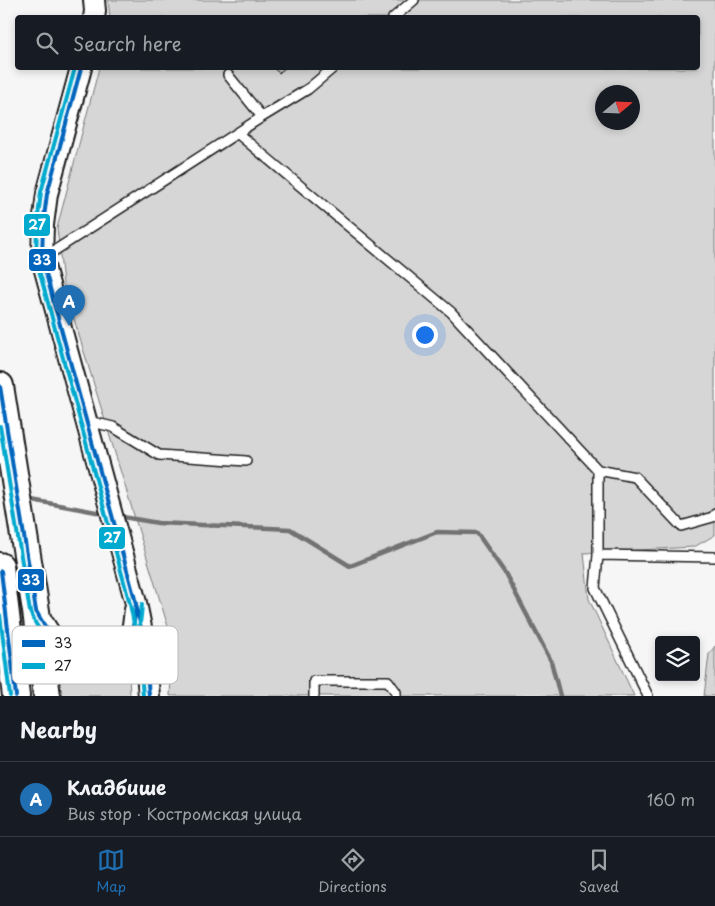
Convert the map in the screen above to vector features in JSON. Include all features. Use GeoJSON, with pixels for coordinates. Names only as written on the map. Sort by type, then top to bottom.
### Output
{"type":"FeatureCollection","features":[{"type":"Feature","properties":{"kind":"main road"},"geometry":{"type":"LineString","coordinates":[[0,386],[38,626]]}},
{"type":"Feature","properties":{"kind":"main road"},"geometry":{"type":"LineString","coordinates":[[0,566],[12,664]]}},
{"type":"Feature","properties":{"kind":"street"},"geometry":{"type":"LineString","coordinates":[[94,0],[94,15]]}},
{"type":"Feature","properties":{"kind":"street"},"geometry":{"type":"LineString","coordinates":[[80,70],[47,194],[43,226],[42,259],[141,626]]}},
{"type":"Feature","properties":{"kind":"street"},"geometry":{"type":"LineString","coordinates":[[133,626],[136,603]]}},
{"type":"Feature","properties":{"kind":"street"},"geometry":{"type":"LineString","coordinates":[[36,611],[44,626]]}},
{"type":"Feature","properties":{"kind":"lane"},"geometry":{"type":"LineString","coordinates":[[396,15],[414,0]]}},
{"type":"Feature","properties":{"kind":"lane"},"geometry":{"type":"LineString","coordinates":[[42,259],[308,88],[330,70]]}},
{"type":"Feature","properties":{"kind":"lane"},"geometry":{"type":"LineString","coordinates":[[228,75],[262,118]]}},
{"type":"Feature","properties":{"kind":"lane"},"geometry":{"type":"LineString","coordinates":[[237,133],[451,312],[598,470],[635,477],[681,526],[713,517],[715,514]]}},
{"type":"Feature","properties":{"kind":"lane"},"geometry":{"type":"LineString","coordinates":[[85,420],[113,427],[160,455],[246,461]]}},
{"type":"Feature","properties":{"kind":"lane"},"geometry":{"type":"LineString","coordinates":[[598,470],[598,555],[595,588],[648,696]]}},
{"type":"Feature","properties":{"kind":"lane"},"geometry":{"type":"LineString","coordinates":[[598,555],[715,557]]}},
{"type":"Feature","properties":{"kind":"lane"},"geometry":{"type":"LineString","coordinates":[[314,696],[314,681],[388,681],[396,692],[396,696]]}},
{"type":"Feature","properties":{"kind":"shaded area"},"geometry":{"type":"Polygon","coordinates":[[[108,0],[715,0],[715,535],[694,547],[584,553],[589,599],[634,696],[170,696],[171,684],[178,684],[178,626],[168,626],[63,283],[57,228],[98,70],[700,70],[700,15],[110,15],[108,0]]]}},
{"type":"Feature","properties":{"kind":"shaded area"},"geometry":{"type":"Polygon","coordinates":[[[715,646],[715,696],[704,696],[709,654],[715,646]]]}},
{"type":"Feature","properties":{"kind":"shaded area"},"geometry":{"type":"Polygon","coordinates":[[[57,684],[129,684],[130,696],[58,696],[57,684]]]}},
{"type":"Feature","properties":{"kind":"waterway"},"geometry":{"type":"LineString","coordinates":[[26,499],[107,514]]}},
{"type":"Feature","properties":{"kind":"waterway"},"geometry":{"type":"LineString","coordinates":[[117,516],[158,523],[290,529],[350,566],[437,532],[477,533],[505,573],[551,661],[560,696]]}},
{"type":"Feature","properties":{"kind":"transit line","name":"27"},"geometry":{"type":"LineString","coordinates":[[74,70],[41,192],[37,225],[36,259],[134,626]]}},
{"type":"Feature","properties":{"kind":"transit line","name":"33"},"geometry":{"type":"LineString","coordinates":[[80,70],[47,194],[43,225],[42,259],[136,603],[133,626]]}},
{"type":"Feature","properties":{"kind":"transit line","name":"33"},"geometry":{"type":"LineString","coordinates":[[0,386],[36,611],[45,626]]}},
{"type":"Feature","properties":{"kind":"transit line","name":"27"},"geometry":{"type":"LineString","coordinates":[[0,426],[30,612],[38,626]]}},
{"type":"Feature","properties":{"kind":"transit line","name":"33"},"geometry":{"type":"LineString","coordinates":[[1,571],[12,663]]}},
{"type":"Feature","properties":{"kind":"transit line","name":"33"},"geometry":{"type":"LineString","coordinates":[[134,595],[141,626]]}},
{"type":"Feature","properties":{"kind":"transit line","name":"27"},"geometry":{"type":"LineString","coordinates":[[139,626],[142,604]]}},
{"type":"Feature","properties":{"kind":"transit line","name":"27"},"geometry":{"type":"LineString","coordinates":[[0,615],[10,696]]}},
{"type":"Feature","properties":{"kind":"transit line","name":"33"},"geometry":{"type":"LineString","coordinates":[[15,684],[16,696]]}},
{"type":"Feature","properties":{"kind":"transit line","name":"27"},"geometry":{"type":"LineString","coordinates":[[142,684],[143,696]]}},
{"type":"Feature","properties":{"kind":"transit line","name":"33"},"geometry":{"type":"LineString","coordinates":[[148,684],[149,696]]}},
{"type":"Feature","properties":{"kind":"place","name":"Кладбише"},"geometry":{"type":"Point","coordinates":[69,326]}}]}
